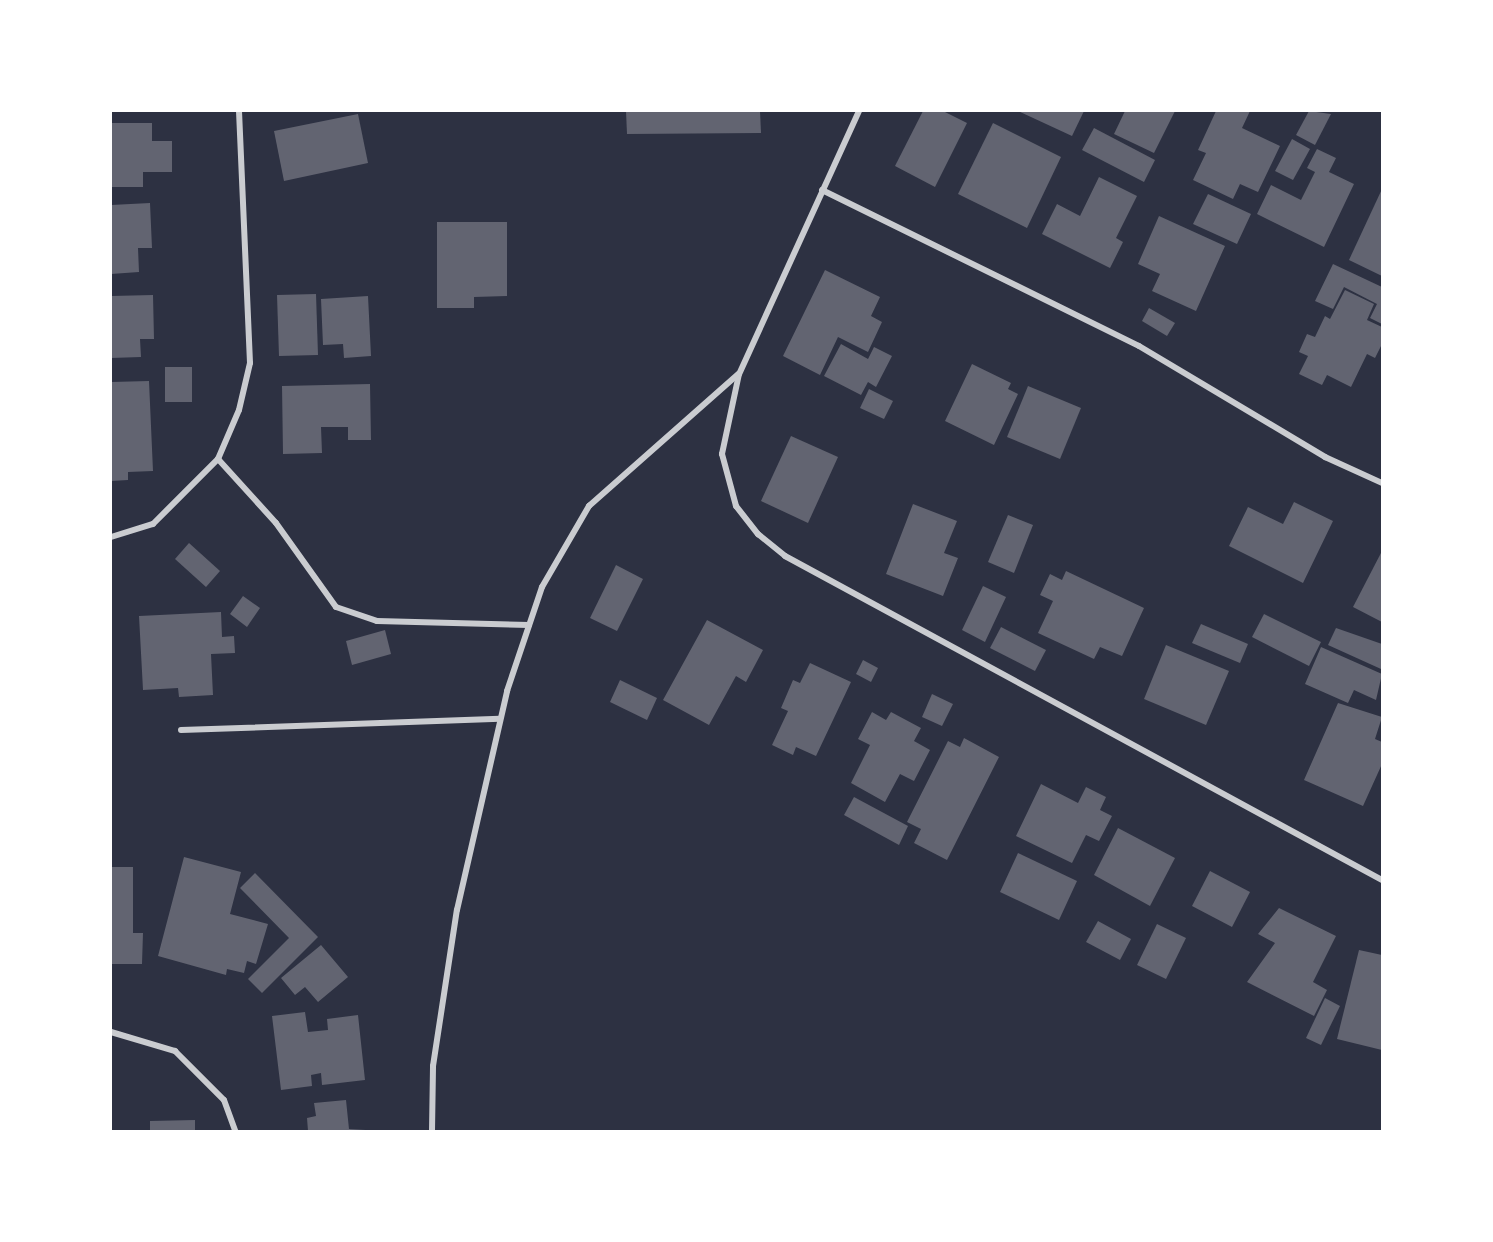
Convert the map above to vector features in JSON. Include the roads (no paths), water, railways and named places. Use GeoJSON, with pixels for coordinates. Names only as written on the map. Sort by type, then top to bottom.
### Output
{"type":"FeatureCollection","features":[{"type":"Feature","properties":{"kind":"street"},"geometry":{"type":"LineString","coordinates":[[111,537],[153,524],[218,459],[239,410],[250,363],[238,111]]}},
{"type":"Feature","properties":{"kind":"street"},"geometry":{"type":"LineString","coordinates":[[859,111],[739,374],[722,454],[727,483],[758,534],[785,556],[1382,880]]}},
{"type":"Feature","properties":{"kind":"street"},"geometry":{"type":"LineString","coordinates":[[822,190],[1139,346],[1325,457],[1382,483]]}},
{"type":"Feature","properties":{"kind":"street"},"geometry":{"type":"LineString","coordinates":[[432,1131],[433,1066],[457,910],[500,719],[542,587],[589,506],[739,374]]}},
{"type":"Feature","properties":{"kind":"street"},"geometry":{"type":"LineString","coordinates":[[218,459],[276,523],[336,607],[378,621],[529,625]]}},
{"type":"Feature","properties":{"kind":"street"},"geometry":{"type":"LineString","coordinates":[[181,730],[500,719]]}},
{"type":"Feature","properties":{"kind":"street"},"geometry":{"type":"LineString","coordinates":[[111,1032],[176,1051],[224,1100],[235,1131]]}}]}
